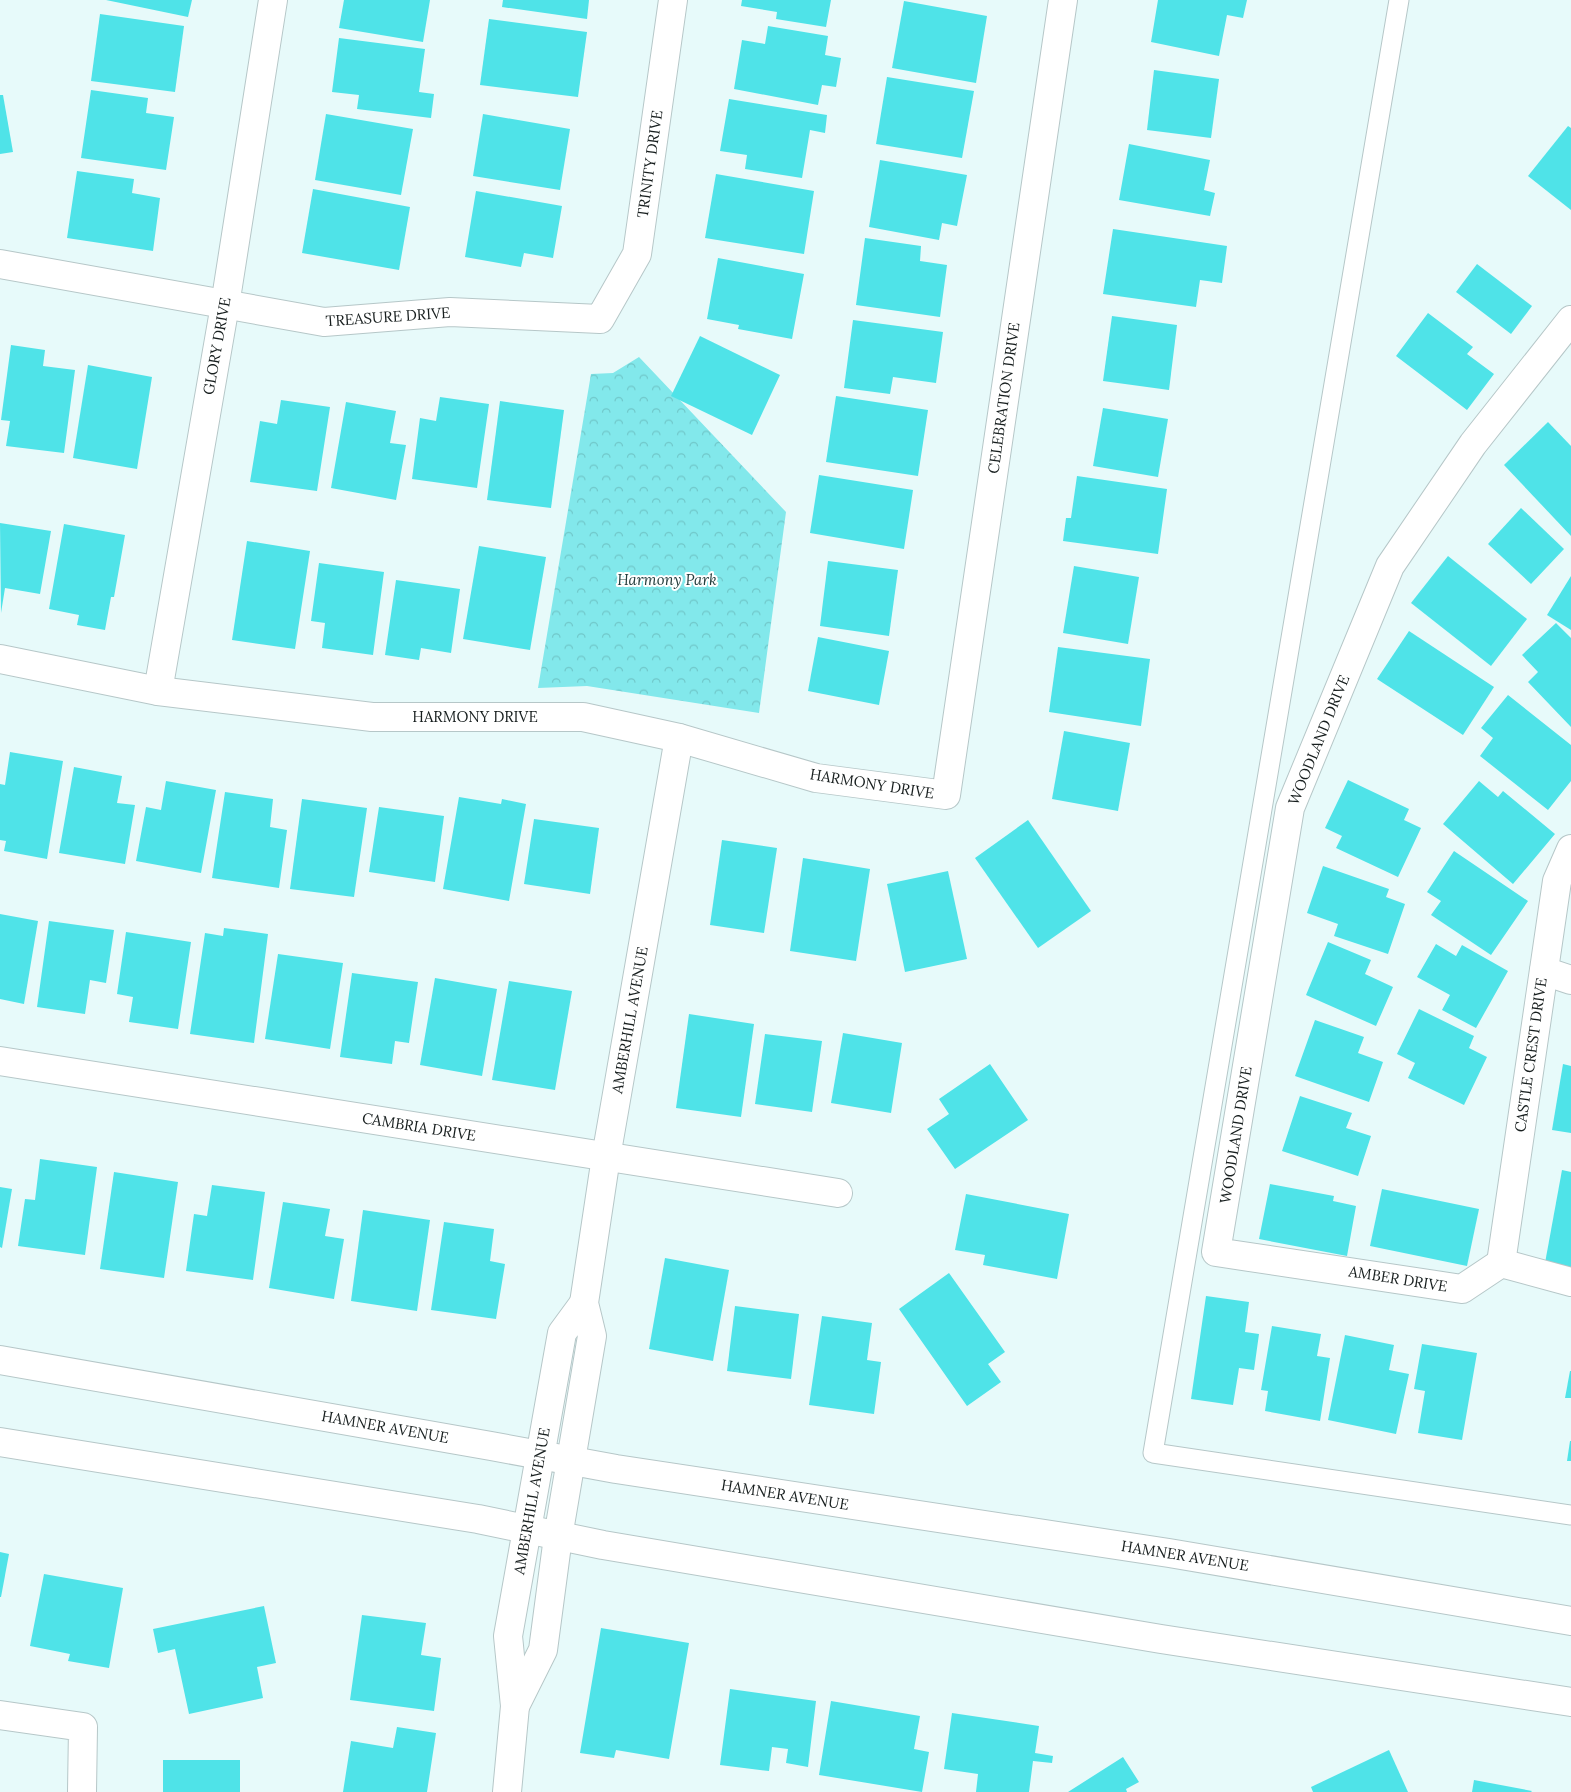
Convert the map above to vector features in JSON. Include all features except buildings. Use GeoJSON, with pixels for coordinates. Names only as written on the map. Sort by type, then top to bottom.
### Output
{"type":"FeatureCollection","features":[{"type":"Feature","properties":{"kind":"street","name":"GLORY DRIVE"},"geometry":{"type":"LineString","coordinates":[[158,691],[224,305],[273,0]]}},
{"type":"Feature","properties":{"kind":"street","name":"TRINITY DRIVE"},"geometry":{"type":"LineString","coordinates":[[600,319],[637,254],[673,0]]}},
{"type":"Feature","properties":{"kind":"street","name":"CELEBRATION DRIVE"},"geometry":{"type":"LineString","coordinates":[[946,795],[1063,0]]}},
{"type":"Feature","properties":{"kind":"street","name":"TREASURE DRIVE"},"geometry":{"type":"LineString","coordinates":[[0,264],[324,322],[450,312],[600,319]]}},
{"type":"Feature","properties":{"kind":"street","name":"WOODLAND DRIVE"},"geometry":{"type":"LineString","coordinates":[[1216,1252],[1290,808],[1390,566],[1473,444],[1571,320]]}},
{"type":"Feature","properties":{"kind":"street","name":"HARMONY DRIVE"},"geometry":{"type":"LineString","coordinates":[[0,659],[158,691],[372,717],[583,717],[679,738],[816,778],[946,795]]}},
{"type":"Feature","properties":{"kind":"street","name":"AMBERHILL AVENUE"},"geometry":{"type":"LineString","coordinates":[[515,1706],[543,1650],[558,1537],[592,1336],[584,1303],[606,1157],[679,738]]}},
{"type":"Feature","properties":{"kind":"street","name":"CASTLE CREST DRIVE"},"geometry":{"type":"LineString","coordinates":[[1501,1263],[1557,881],[1571,850]]}},
{"type":"Feature","properties":{"kind":"street"},"geometry":{"type":"LineString","coordinates":[[1544,971],[1571,980]]}},
{"type":"Feature","properties":{"kind":"street","name":"CAMBRIA DRIVE"},"geometry":{"type":"LineString","coordinates":[[0,1061],[838,1193]]}},
{"type":"Feature","properties":{"kind":"street","name":"AMBER DRIVE"},"geometry":{"type":"LineString","coordinates":[[1216,1252],[1462,1289],[1501,1263]]}},
{"type":"Feature","properties":{"kind":"street"},"geometry":{"type":"LineString","coordinates":[[1501,1263],[1571,1282]]}},
{"type":"Feature","properties":{"kind":"street","name":"AMBERHILL AVENUE"},"geometry":{"type":"LineString","coordinates":[[507,1792],[515,1706],[508,1636],[562,1333],[584,1303]]}},
{"type":"Feature","properties":{"kind":"street","name":"HAMNER AVENUE"},"geometry":{"type":"LineString","coordinates":[[0,1360],[491,1446],[616,1470],[1169,1553],[1571,1621]]}},
{"type":"Feature","properties":{"kind":"street"},"geometry":{"type":"LineString","coordinates":[[0,1442],[478,1519],[558,1537],[1162,1640],[1571,1702]]}},
{"type":"Feature","properties":{"kind":"street"},"geometry":{"type":"LineString","coordinates":[[0,1715],[83,1727],[82,1792]]}},
{"type":"Feature","properties":{"kind":"lane"},"geometry":{"type":"LineString","coordinates":[[1399,0],[1153,1453],[1571,1515]]}},
{"type":"Feature","properties":{"kind":"green space","name":"Harmony Park"},"geometry":{"type":"Polygon","coordinates":[[[639,357],[786,512],[759,713],[587,686],[538,688],[591,374],[613,373],[639,357]]]}}]}
